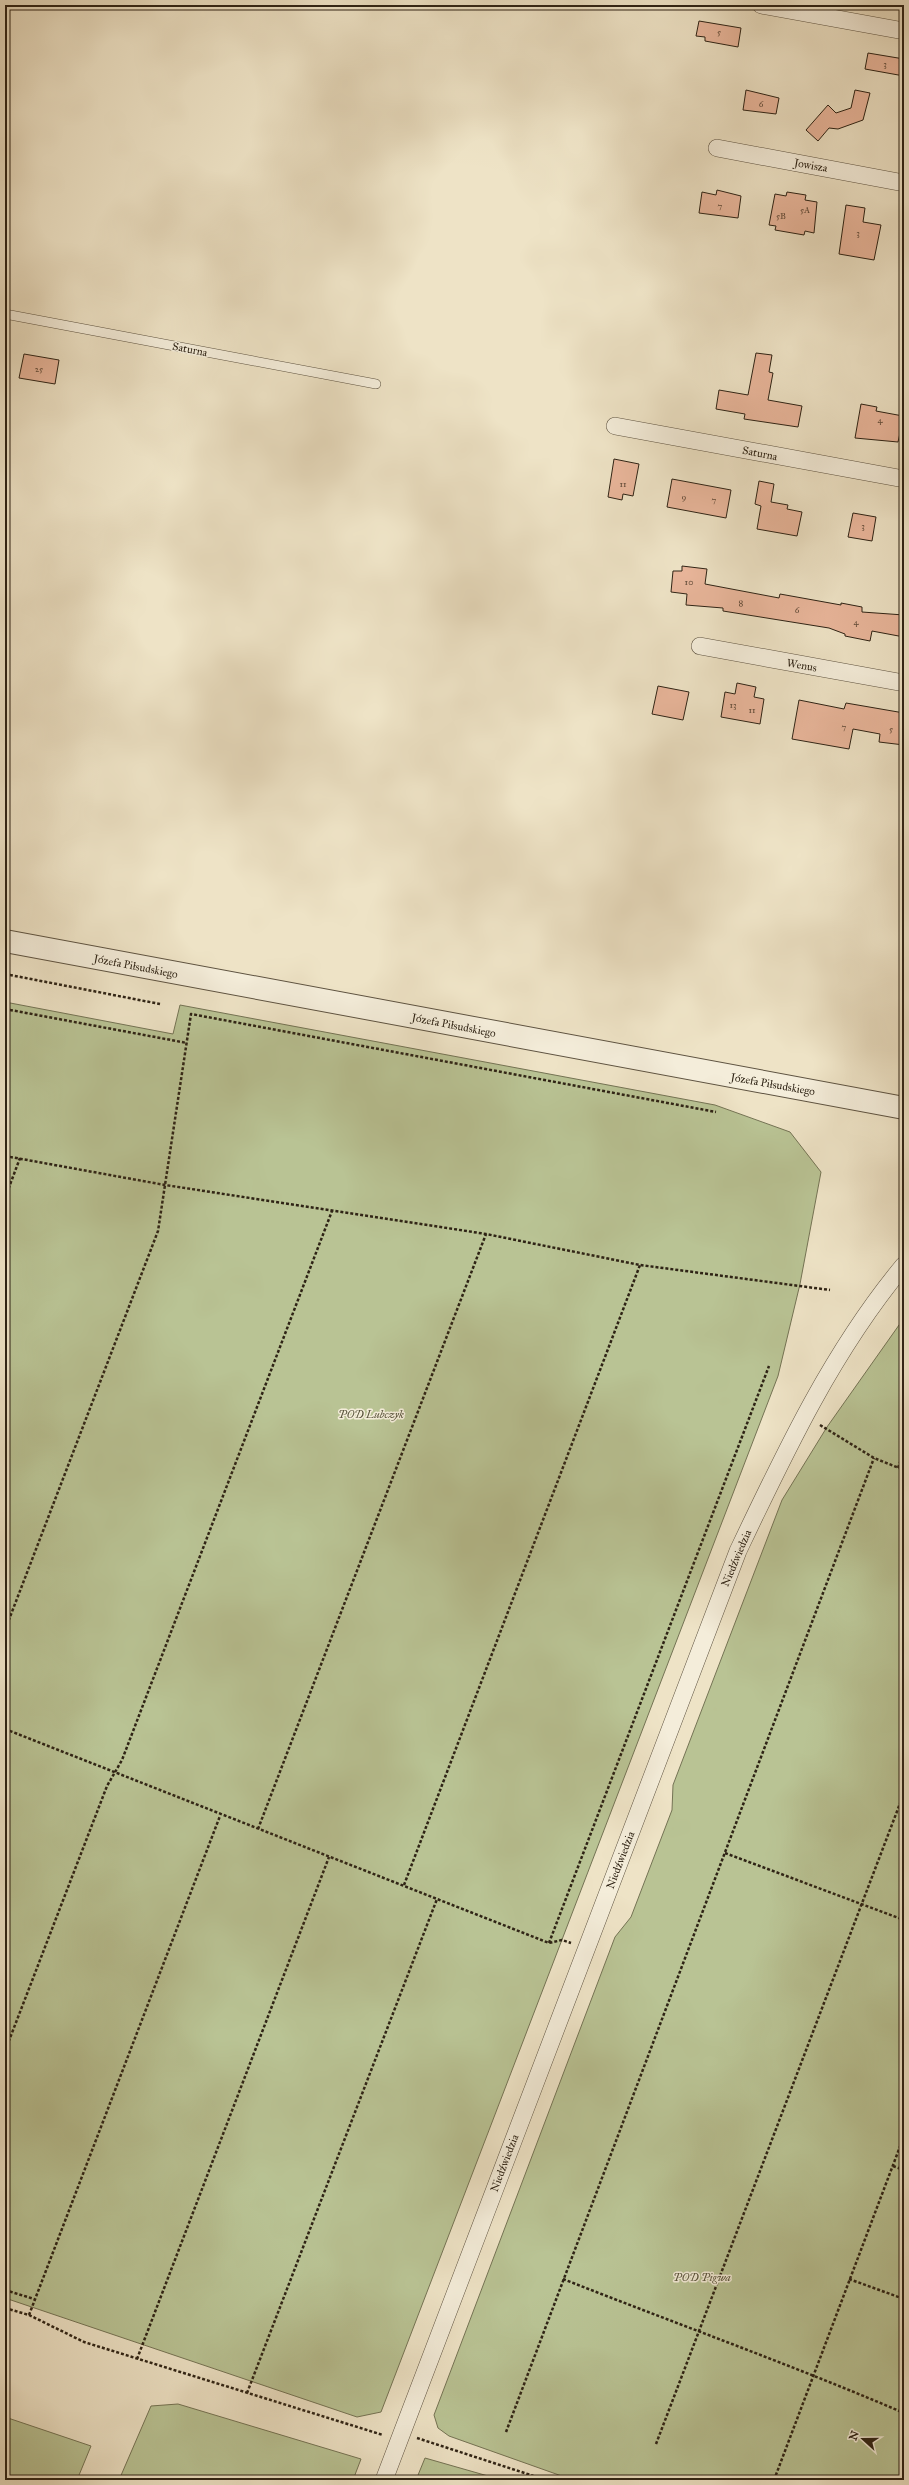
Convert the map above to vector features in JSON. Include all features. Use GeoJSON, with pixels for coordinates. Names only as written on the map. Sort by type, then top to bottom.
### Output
{"type":"FeatureCollection","features":[{"type":"Feature","properties":{"kind":"street"},"geometry":{"type":"LineString","coordinates":[[761,5],[904,30]]}},
{"type":"Feature","properties":{"kind":"street","name":"Jowisza"},"geometry":{"type":"LineString","coordinates":[[717,148],[904,182]]}},
{"type":"Feature","properties":{"kind":"street","name":"Saturna"},"geometry":{"type":"LineString","coordinates":[[615,426],[904,479]]}},
{"type":"Feature","properties":{"kind":"street","name":"Wenus"},"geometry":{"type":"LineString","coordinates":[[700,646],[904,683]]}},
{"type":"Feature","properties":{"kind":"street","name":"Józefa Piłsudskiego"},"geometry":{"type":"LineString","coordinates":[[5,941],[904,1108]]}},
{"type":"Feature","properties":{"kind":"street","name":"Niedźwiedzia"},"geometry":{"type":"LineString","coordinates":[[384,2480],[738,1551],[804,1418],[838,1359],[882,1291],[904,1265]]}},
{"type":"Feature","properties":{"kind":"lane","name":"Saturna"},"geometry":{"type":"LineString","coordinates":[[5,314],[376,384]]}},
{"type":"Feature","properties":{"kind":"path"},"geometry":{"type":"LineString","coordinates":[[5,974],[160,1004]]}},
{"type":"Feature","properties":{"kind":"path"},"geometry":{"type":"LineString","coordinates":[[5,1009],[187,1043]]}},
{"type":"Feature","properties":{"kind":"path"},"geometry":{"type":"LineString","coordinates":[[5,1630],[158,1231],[191,1014],[716,1112]]}},
{"type":"Feature","properties":{"kind":"path"},"geometry":{"type":"LineString","coordinates":[[5,1156],[165,1185],[486,1234],[640,1265],[830,1290]]}},
{"type":"Feature","properties":{"kind":"path"},"geometry":{"type":"LineString","coordinates":[[5,1198],[20,1158]]}},
{"type":"Feature","properties":{"kind":"path"},"geometry":{"type":"LineString","coordinates":[[5,2051],[107,1786],[122,1760],[332,1211]]}},
{"type":"Feature","properties":{"kind":"path"},"geometry":{"type":"LineString","coordinates":[[258,1829],[486,1234]]}},
{"type":"Feature","properties":{"kind":"path"},"geometry":{"type":"LineString","coordinates":[[404,1885],[640,1265]]}},
{"type":"Feature","properties":{"kind":"path"},"geometry":{"type":"LineString","coordinates":[[549,1943],[769,1366]]}},
{"type":"Feature","properties":{"kind":"path"},"geometry":{"type":"LineString","coordinates":[[827,1428],[874,1458],[904,1470]]}},
{"type":"Feature","properties":{"kind":"path"},"geometry":{"type":"LineString","coordinates":[[898,1468],[904,1451]]}},
{"type":"Feature","properties":{"kind":"path"},"geometry":{"type":"LineString","coordinates":[[506,2432],[874,1458]]}},
{"type":"Feature","properties":{"kind":"path"},"geometry":{"type":"LineString","coordinates":[[5,1729],[115,1772],[220,1816],[404,1885],[549,1943],[562,1940]]}},
{"type":"Feature","properties":{"kind":"path"},"geometry":{"type":"LineString","coordinates":[[656,2444],[863,1905],[904,1793]]}},
{"type":"Feature","properties":{"kind":"path"},"geometry":{"type":"LineString","coordinates":[[28,2315],[220,1816]]}},
{"type":"Feature","properties":{"kind":"path"},"geometry":{"type":"LineString","coordinates":[[725,1853],[904,1920]]}},
{"type":"Feature","properties":{"kind":"path"},"geometry":{"type":"LineString","coordinates":[[137,2360],[330,1857]]}},
{"type":"Feature","properties":{"kind":"path"},"geometry":{"type":"LineString","coordinates":[[248,2393],[437,1899]]}},
{"type":"Feature","properties":{"kind":"path"},"geometry":{"type":"LineString","coordinates":[[774,2480],[812,2374],[904,2136]]}},
{"type":"Feature","properties":{"kind":"path"},"geometry":{"type":"LineString","coordinates":[[893,2166],[904,2170]]}},
{"type":"Feature","properties":{"kind":"path"},"geometry":{"type":"LineString","coordinates":[[563,2279],[699,2333],[812,2374],[904,2413]]}},
{"type":"Feature","properties":{"kind":"path"},"geometry":{"type":"LineString","coordinates":[[849,2279],[904,2299]]}},
{"type":"Feature","properties":{"kind":"path"},"geometry":{"type":"LineString","coordinates":[[5,2290],[34,2300]]}},
{"type":"Feature","properties":{"kind":"path"},"geometry":{"type":"LineString","coordinates":[[5,2308],[28,2315],[84,2342],[137,2360],[383,2435],[402,2433],[546,2480]]}},
{"type":"Feature","properties":{"kind":"green space","name":"POD Lubczyk"},"geometry":{"type":"Polygon","coordinates":[[[5,1002],[173,1034],[180,1005],[715,1105],[790,1132],[821,1172],[800,1284],[778,1376],[381,2412],[357,2417],[5,2298],[5,1002]]]}},
{"type":"Feature","properties":{"kind":"green space","name":"POD Pigwa"},"geometry":{"type":"Polygon","coordinates":[[[904,1318],[904,2480],[573,2480],[449,2436],[438,2428],[434,2415],[615,1937],[631,1917],[672,1810],[673,1785],[782,1500],[827,1427],[904,1318]]]}},
{"type":"Feature","properties":{"kind":"green space"},"geometry":{"type":"Polygon","coordinates":[[[178,2404],[361,2459],[353,2480],[119,2480],[151,2406],[178,2404]]]}},
{"type":"Feature","properties":{"kind":"green space"},"geometry":{"type":"Polygon","coordinates":[[[5,2417],[91,2446],[77,2480],[5,2480],[5,2417]]]}},
{"type":"Feature","properties":{"kind":"green space"},"geometry":{"type":"Polygon","coordinates":[[[425,2458],[502,2480],[416,2480],[425,2458]]]}},
{"type":"Feature","properties":{"kind":"building"},"geometry":{"type":"Polygon","coordinates":[[[699,21],[741,28],[738,47],[705,41],[705,37],[696,36],[699,21]]]}},
{"type":"Feature","properties":{"kind":"building"},"geometry":{"type":"Polygon","coordinates":[[[868,53],[904,59],[904,76],[865,69],[868,53]]]}},
{"type":"Feature","properties":{"kind":"building"},"geometry":{"type":"Polygon","coordinates":[[[746,90],[779,98],[776,114],[743,110],[746,90]]]}},
{"type":"Feature","properties":{"kind":"building"},"geometry":{"type":"Polygon","coordinates":[[[855,90],[870,93],[863,120],[838,129],[829,128],[818,141],[806,130],[828,105],[836,113],[851,108],[855,90]]]}},
{"type":"Feature","properties":{"kind":"building"},"geometry":{"type":"Polygon","coordinates":[[[717,190],[741,196],[738,218],[699,213],[702,192],[716,195],[717,190]]]}},
{"type":"Feature","properties":{"kind":"building"},"geometry":{"type":"Polygon","coordinates":[[[787,192],[806,195],[805,200],[817,202],[814,233],[805,231],[804,235],[775,230],[776,226],[769,225],[775,194],[786,196],[787,192]]]}},
{"type":"Feature","properties":{"kind":"building"},"geometry":{"type":"Polygon","coordinates":[[[846,205],[865,208],[863,222],[881,225],[874,260],[839,254],[846,205]]]}},
{"type":"Feature","properties":{"kind":"building"},"geometry":{"type":"Polygon","coordinates":[[[756,353],[772,355],[769,372],[773,373],[768,400],[802,406],[798,427],[744,419],[745,414],[716,409],[719,390],[748,395],[756,353]]]}},
{"type":"Feature","properties":{"kind":"building"},"geometry":{"type":"Polygon","coordinates":[[[24,354],[59,360],[55,384],[19,378],[24,354]]]}},
{"type":"Feature","properties":{"kind":"building"},"geometry":{"type":"Polygon","coordinates":[[[861,404],[877,407],[876,411],[903,416],[901,424],[904,430],[900,433],[898,442],[855,438],[861,404]]]}},
{"type":"Feature","properties":{"kind":"building"},"geometry":{"type":"Polygon","coordinates":[[[614,459],[639,464],[633,496],[623,494],[622,500],[608,497],[614,459]]]}},
{"type":"Feature","properties":{"kind":"building"},"geometry":{"type":"Polygon","coordinates":[[[672,479],[731,490],[726,518],[667,507],[672,479]]]}},
{"type":"Feature","properties":{"kind":"building"},"geometry":{"type":"Polygon","coordinates":[[[759,481],[774,484],[771,502],[788,505],[787,509],[802,512],[797,536],[757,529],[761,506],[755,504],[759,481]]]}},
{"type":"Feature","properties":{"kind":"building"},"geometry":{"type":"Polygon","coordinates":[[[853,513],[876,517],[872,541],[848,537],[853,513]]]}},
{"type":"Feature","properties":{"kind":"building"},"geometry":{"type":"Polygon","coordinates":[[[682,566],[707,569],[705,584],[779,598],[780,594],[841,605],[841,603],[862,607],[862,612],[904,615],[904,637],[872,631],[870,641],[845,636],[845,634],[829,628],[723,611],[723,608],[686,605],[687,594],[671,592],[673,571],[682,571],[682,566]]]}},
{"type":"Feature","properties":{"kind":"building"},"geometry":{"type":"Polygon","coordinates":[[[737,683],[756,687],[754,697],[764,699],[760,724],[721,717],[725,692],[735,694],[737,683]]]}},
{"type":"Feature","properties":{"kind":"building"},"geometry":{"type":"Polygon","coordinates":[[[658,686],[689,692],[683,720],[652,714],[658,686]]]}},
{"type":"Feature","properties":{"kind":"building"},"geometry":{"type":"Polygon","coordinates":[[[799,700],[844,709],[846,703],[904,713],[904,745],[879,742],[880,734],[853,729],[849,749],[792,739],[799,700]]]}}]}
